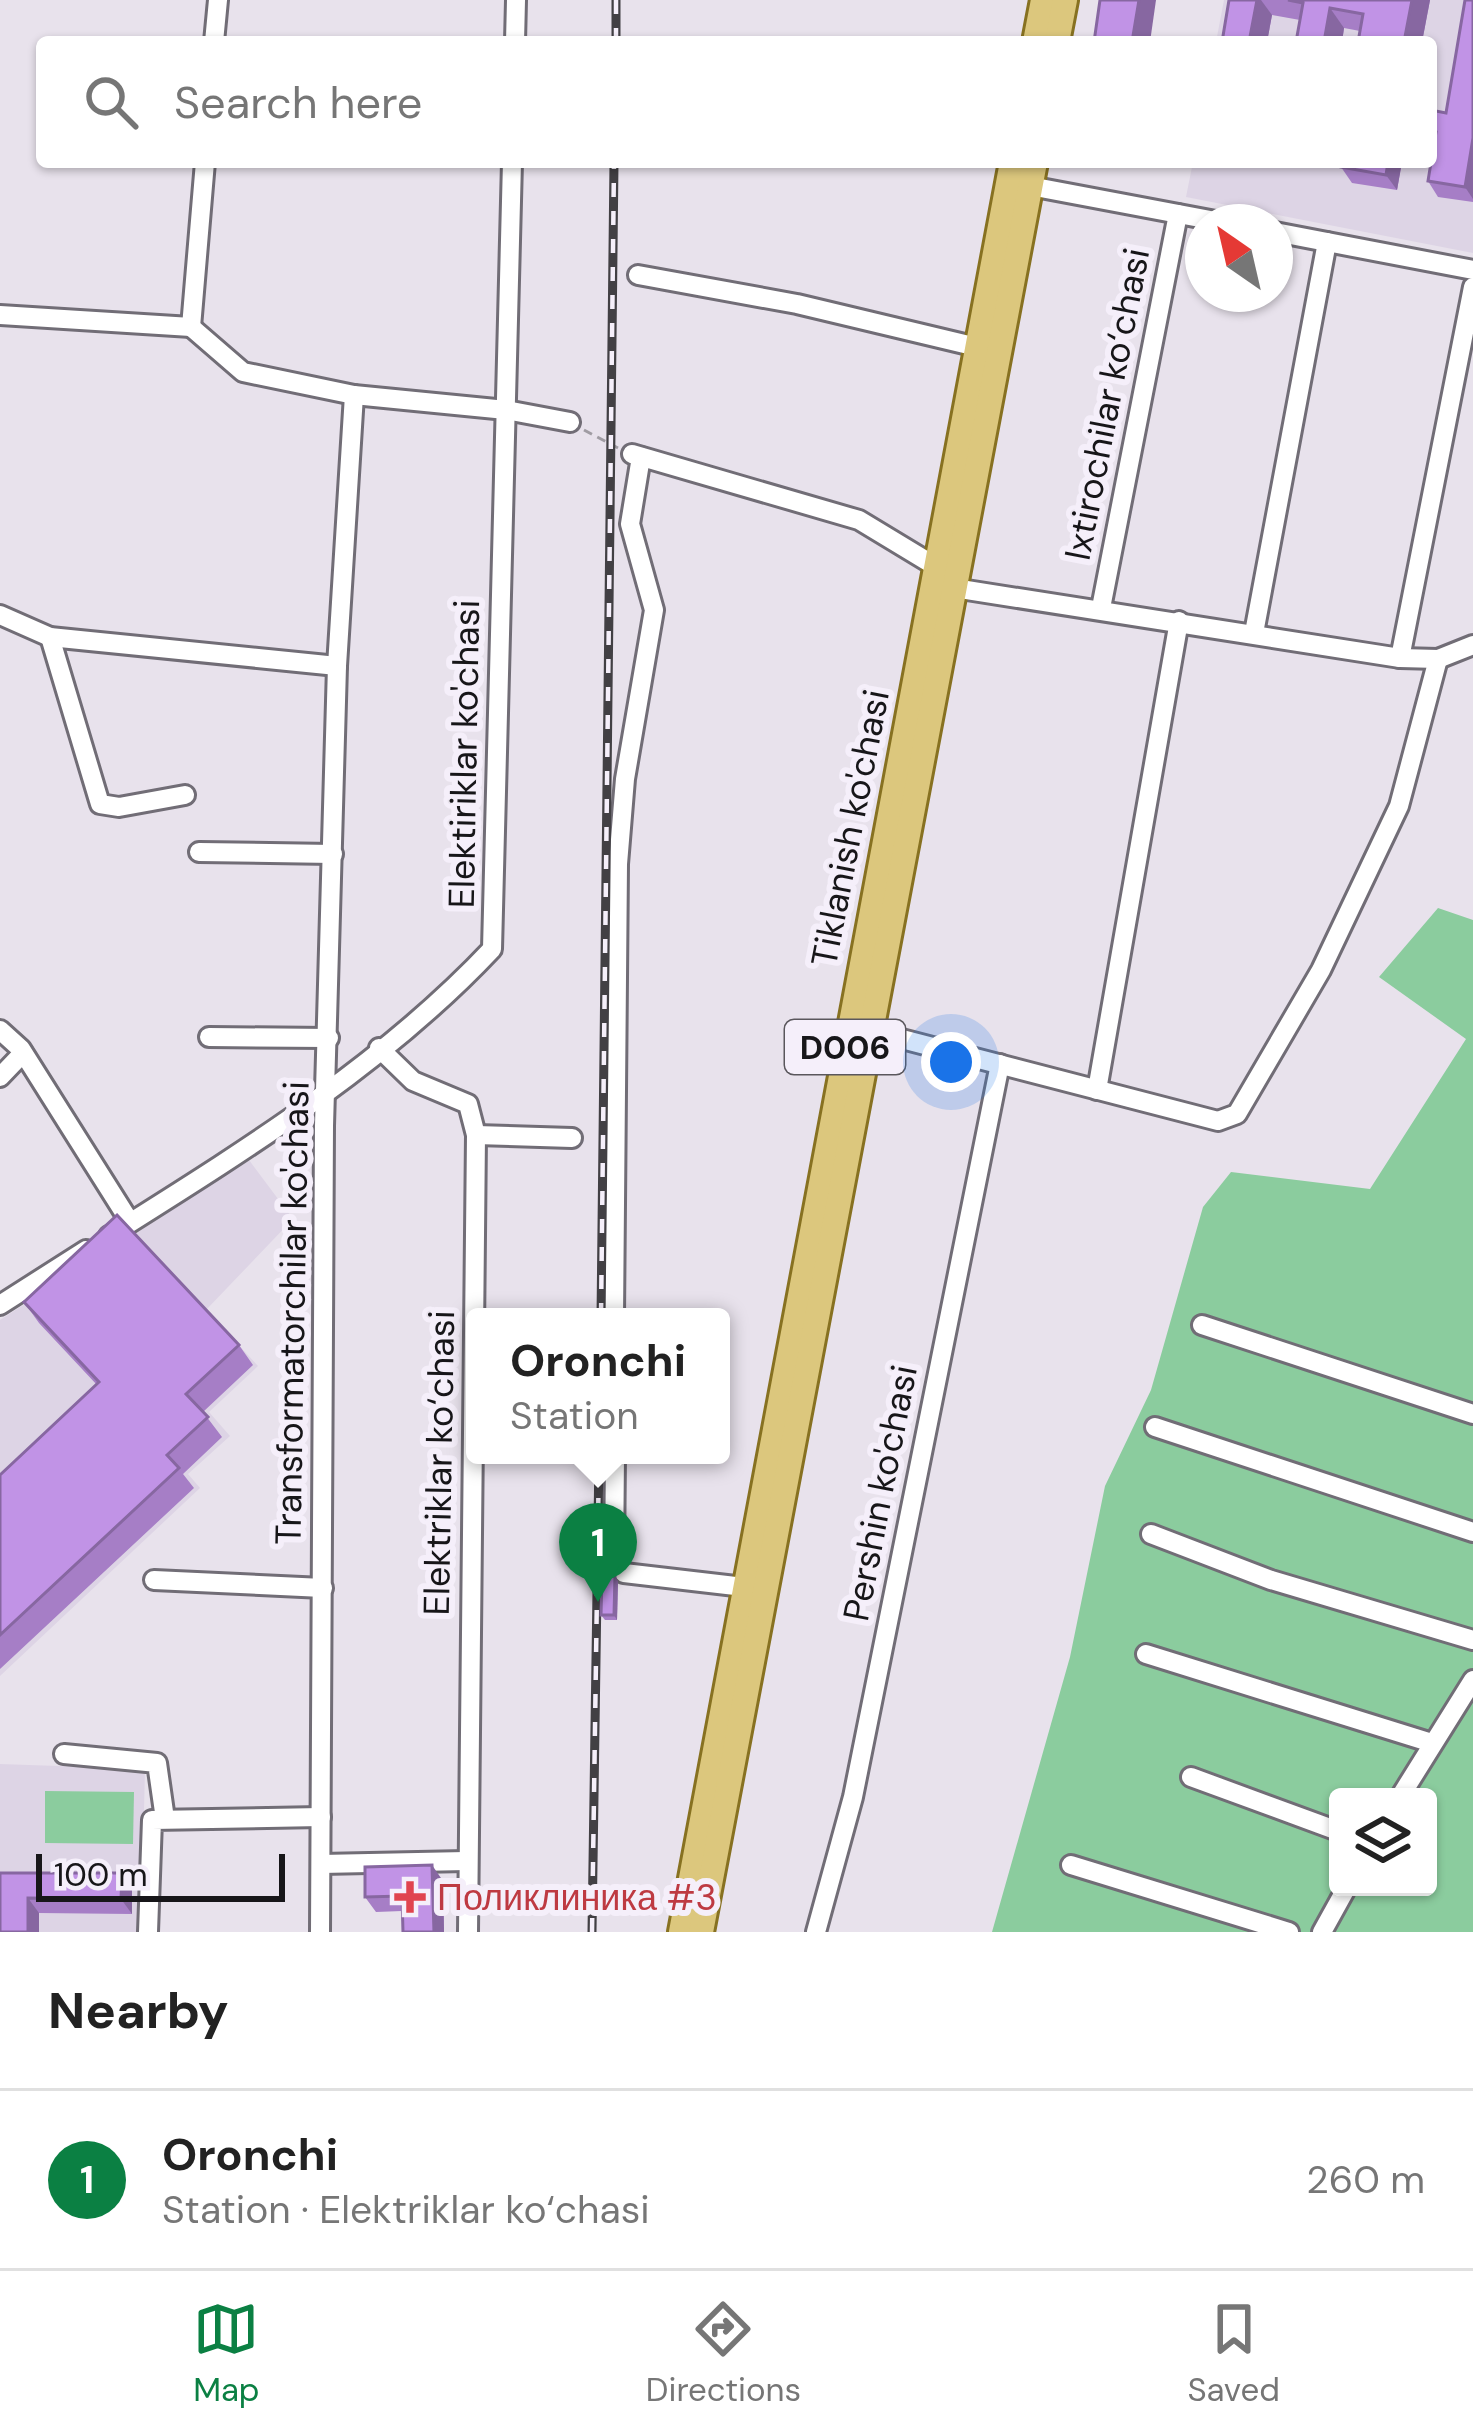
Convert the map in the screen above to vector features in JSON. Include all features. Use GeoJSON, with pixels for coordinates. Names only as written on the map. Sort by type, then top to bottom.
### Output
{"type":"FeatureCollection","features":[{"type":"Feature","properties":{"kind":"main road"},"geometry":{"type":"LineString","coordinates":[[1036,36],[1042,0]]}},
{"type":"Feature","properties":{"kind":"main road"},"geometry":{"type":"LineString","coordinates":[[1059,36],[1065,0]]}},
{"type":"Feature","properties":{"kind":"main road","name":"Tiklanish ko'chasi"},"geometry":{"type":"LineString","coordinates":[[681,1932],[1011,168]]}},
{"type":"Feature","properties":{"kind":"main road","name":"D006"},"geometry":{"type":"LineString","coordinates":[[701,1932],[1033,174]]}},
{"type":"Feature","properties":{"kind":"main road"},"geometry":{"type":"LineString","coordinates":[[935,566],[954,588]]}},
{"type":"Feature","properties":{"kind":"street"},"geometry":{"type":"LineString","coordinates":[[215,36],[218,0]]}},
{"type":"Feature","properties":{"kind":"street"},"geometry":{"type":"LineString","coordinates":[[515,36],[516,0]]}},
{"type":"Feature","properties":{"kind":"street"},"geometry":{"type":"LineString","coordinates":[[191,327],[204,168]]}},
{"type":"Feature","properties":{"kind":"street","name":"Elektiriklar ko'chasi"},"geometry":{"type":"LineString","coordinates":[[0,1305],[325,1096],[459,985],[492,949],[512,168]]}},
{"type":"Feature","properties":{"kind":"street"},"geometry":{"type":"LineString","coordinates":[[1033,174],[1185,215]]}},
{"type":"Feature","properties":{"kind":"street","name":"Ixtirochilar ko‘chasi"},"geometry":{"type":"LineString","coordinates":[[1101,608],[1178,214]]}},
{"type":"Feature","properties":{"kind":"street"},"geometry":{"type":"LineString","coordinates":[[1293,235],[1473,270]]}},
{"type":"Feature","properties":{"kind":"street"},"geometry":{"type":"LineString","coordinates":[[1254,633],[1327,242]]}},
{"type":"Feature","properties":{"kind":"street"},"geometry":{"type":"LineString","coordinates":[[638,275],[797,304],[977,347]]}},
{"type":"Feature","properties":{"kind":"street"},"geometry":{"type":"LineString","coordinates":[[1400,658],[1473,287]]}},
{"type":"Feature","properties":{"kind":"street"},"geometry":{"type":"LineString","coordinates":[[0,315],[191,327],[243,372],[354,395],[506,410],[570,422]]}},
{"type":"Feature","properties":{"kind":"street","name":"Transformatorchilar ko'chasi"},"geometry":{"type":"LineString","coordinates":[[320,1932],[325,1096],[338,666],[354,395]]}},
{"type":"Feature","properties":{"kind":"street"},"geometry":{"type":"LineString","coordinates":[[614,1308],[618,864],[625,779],[654,610],[630,524],[636,455],[859,520],[935,566]]}},
{"type":"Feature","properties":{"kind":"street"},"geometry":{"type":"LineString","coordinates":[[954,588],[1400,658],[1438,659],[1473,645]]}},
{"type":"Feature","properties":{"kind":"street"},"geometry":{"type":"LineString","coordinates":[[0,616],[50,637],[338,666]]}},
{"type":"Feature","properties":{"kind":"street"},"geometry":{"type":"LineString","coordinates":[[1097,1090],[1179,620]]}},
{"type":"Feature","properties":{"kind":"street"},"geometry":{"type":"LineString","coordinates":[[50,637],[100,804],[119,807],[185,795]]}},
{"type":"Feature","properties":{"kind":"street"},"geometry":{"type":"LineString","coordinates":[[871,1031],[1218,1121],[1237,1114],[1321,970],[1400,806],[1438,659]]}},
{"type":"Feature","properties":{"kind":"street"},"geometry":{"type":"LineString","coordinates":[[200,852],[333,854]]}},
{"type":"Feature","properties":{"kind":"street"},"geometry":{"type":"LineString","coordinates":[[0,1030],[23,1053],[130,1222]]}},
{"type":"Feature","properties":{"kind":"street","name":"Transformatorchilar ko'chasi"},"geometry":{"type":"LineString","coordinates":[[209,1037],[329,1038]]}},
{"type":"Feature","properties":{"kind":"street"},"geometry":{"type":"LineString","coordinates":[[379,1048],[413,1081],[468,1104],[476,1135],[572,1138]]}},
{"type":"Feature","properties":{"kind":"street"},"geometry":{"type":"LineString","coordinates":[[0,1077],[23,1053]]}},
{"type":"Feature","properties":{"kind":"street","name":"Pershin ko'chasi"},"geometry":{"type":"LineString","coordinates":[[816,1932],[854,1797],[1000,1064]]}},
{"type":"Feature","properties":{"kind":"street","name":"Elektriklar ko‘chasi"},"geometry":{"type":"LineString","coordinates":[[474,1308],[476,1135]]}},
{"type":"Feature","properties":{"kind":"street"},"geometry":{"type":"LineString","coordinates":[[1202,1325],[1473,1414]]}},
{"type":"Feature","properties":{"kind":"street"},"geometry":{"type":"LineString","coordinates":[[1156,1426],[1473,1532]]}},
{"type":"Feature","properties":{"kind":"street","name":"Elektriklar ko‘chasi"},"geometry":{"type":"LineString","coordinates":[[468,1932],[471,1464]]}},
{"type":"Feature","properties":{"kind":"street"},"geometry":{"type":"LineString","coordinates":[[615,1464],[614,1561],[624,1573],[744,1587]]}},
{"type":"Feature","properties":{"kind":"street"},"geometry":{"type":"LineString","coordinates":[[1151,1534],[1271,1580],[1473,1640]]}},
{"type":"Feature","properties":{"kind":"street","name":"Transformatorchilar ko'chasi"},"geometry":{"type":"LineString","coordinates":[[154,1580],[323,1588]]}},
{"type":"Feature","properties":{"kind":"street"},"geometry":{"type":"LineString","coordinates":[[1146,1654],[1432,1743]]}},
{"type":"Feature","properties":{"kind":"street"},"geometry":{"type":"LineString","coordinates":[[1405,1788],[1473,1680]]}},
{"type":"Feature","properties":{"kind":"street"},"geometry":{"type":"LineString","coordinates":[[64,1754],[157,1763],[165,1819]]}},
{"type":"Feature","properties":{"kind":"street"},"geometry":{"type":"LineString","coordinates":[[1191,1777],[1329,1829]]}},
{"type":"Feature","properties":{"kind":"street"},"geometry":{"type":"LineString","coordinates":[[148,1932],[152,1820],[321,1817]]}},
{"type":"Feature","properties":{"kind":"street"},"geometry":{"type":"LineString","coordinates":[[321,1864],[466,1861]]}},
{"type":"Feature","properties":{"kind":"street"},"geometry":{"type":"LineString","coordinates":[[1071,1864],[1289,1932]]}},
{"type":"Feature","properties":{"kind":"street"},"geometry":{"type":"LineString","coordinates":[[1322,1932],[1343,1896]]}},
{"type":"Feature","properties":{"kind":"path"},"geometry":{"type":"LineString","coordinates":[[593,434],[636,455]]}},
{"type":"Feature","properties":{"kind":"shaded area"},"geometry":{"type":"Polygon","coordinates":[[[1224,0],[1473,0],[1473,253],[1293,218],[1293,204],[1222,204],[1186,197],[1192,168],[1437,168],[1437,36],[1217,36],[1224,0]]]}},
{"type":"Feature","properties":{"kind":"shaded area"},"geometry":{"type":"Polygon","coordinates":[[[249,1160],[293,1219],[206,1310],[258,1366],[209,1412],[230,1436],[188,1474],[200,1488],[0,1676],[0,1320],[249,1160]]]}},
{"type":"Feature","properties":{"kind":"shaded area"},"geometry":{"type":"Polygon","coordinates":[[[0,1764],[145,1769],[141,1932],[0,1932],[0,1764]]]}},
{"type":"Feature","properties":{"kind":"green space"},"geometry":{"type":"Polygon","coordinates":[[[1438,908],[1473,920],[1473,1932],[992,1932],[1070,1657],[1105,1486],[1151,1390],[1203,1207],[1231,1172],[1370,1189],[1466,1039],[1379,977],[1438,908]]]}},
{"type":"Feature","properties":{"kind":"green space"},"geometry":{"type":"Polygon","coordinates":[[[45,1791],[134,1792],[133,1844],[45,1843],[45,1791]]]}},
{"type":"Feature","properties":{"kind":"building"},"geometry":{"type":"Polygon","coordinates":[[[1100,0],[1139,0],[1133,36],[1095,36],[1100,0]]]}},
{"type":"Feature","properties":{"kind":"building"},"geometry":{"type":"Polygon","coordinates":[[[1229,0],[1257,0],[1250,36],[1223,36],[1229,0]]]}},
{"type":"Feature","properties":{"kind":"building"},"geometry":{"type":"Polygon","coordinates":[[[1288,0],[1412,0],[1405,36],[1359,36],[1363,14],[1330,8],[1325,36],[1297,36],[1303,3],[1288,0]]]}},
{"type":"Feature","properties":{"kind":"building"},"geometry":{"type":"Polygon","coordinates":[[[1465,0],[1473,0],[1473,138],[1465,187],[1428,181],[1430,168],[1437,168],[1437,111],[1446,113],[1465,0]]]}},
{"type":"Feature","properties":{"kind":"building"},"geometry":{"type":"Polygon","coordinates":[[[1347,168],[1387,168],[1386,175],[1347,168]]]}},
{"type":"Feature","properties":{"kind":"building"},"geometry":{"type":"Polygon","coordinates":[[[117,1215],[239,1345],[186,1394],[208,1417],[167,1455],[179,1468],[0,1635],[0,1475],[99,1382],[24,1302],[117,1215]]]}},
{"type":"Feature","properties":{"kind":"building"},"geometry":{"type":"Polygon","coordinates":[[[602,1576],[615,1576],[614,1615],[601,1615],[602,1576]]]}},
{"type":"Feature","properties":{"kind":"building"},"geometry":{"type":"Polygon","coordinates":[[[432,1865],[434,1932],[403,1932],[402,1896],[365,1897],[365,1867],[432,1865]]]}},
{"type":"Feature","properties":{"kind":"building"},"geometry":{"type":"Polygon","coordinates":[[[0,1873],[122,1873],[121,1899],[28,1898],[28,1932],[0,1932],[0,1873]]]}},
{"type":"Feature","properties":{"kind":"railway"},"geometry":{"type":"LineString","coordinates":[[616,0],[616,36]]}},
{"type":"Feature","properties":{"kind":"railway"},"geometry":{"type":"LineString","coordinates":[[601,1308],[614,168]]}},
{"type":"Feature","properties":{"kind":"railway"},"geometry":{"type":"LineString","coordinates":[[592,1932],[599,1464]]}},
{"type":"Feature","properties":{"kind":"place","name":"Oronchi"},"geometry":{"type":"Point","coordinates":[598,1602]}},
{"type":"Feature","properties":{"kind":"place","name":"Поликлиника #3"},"geometry":{"type":"Point","coordinates":[410,1897]}}]}
